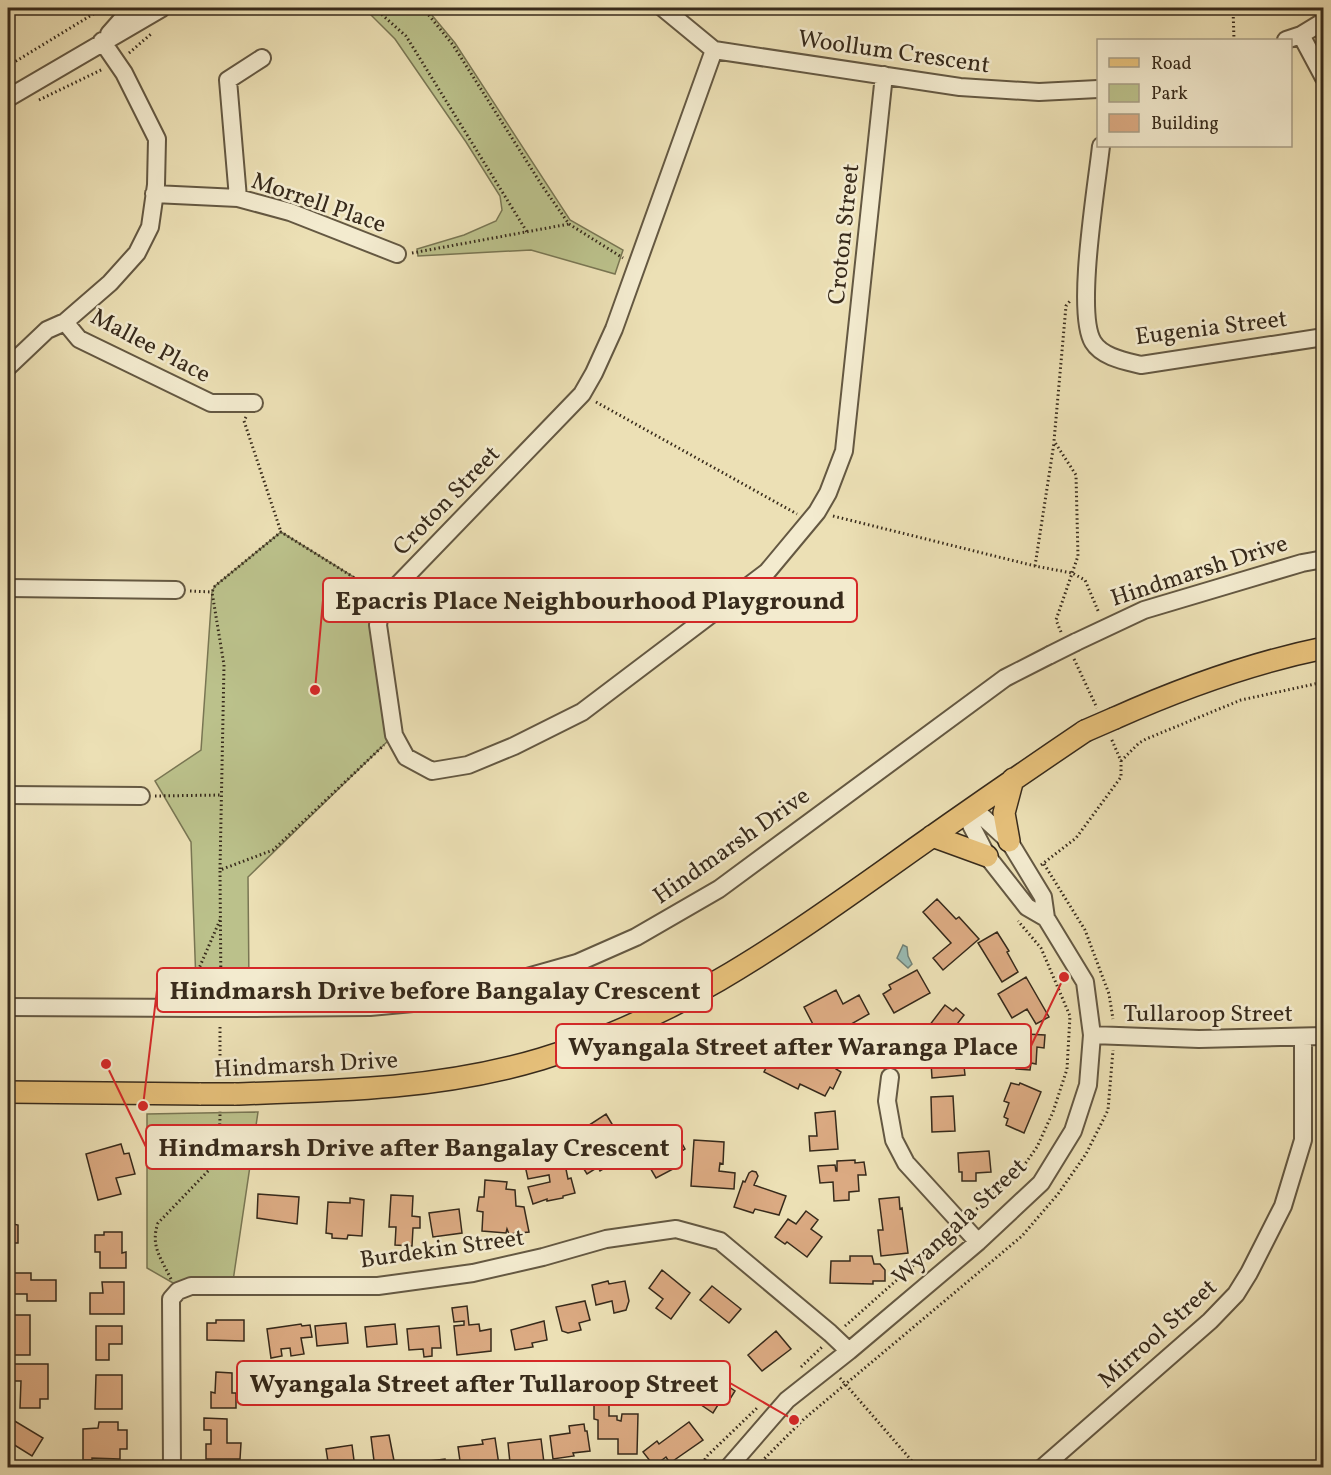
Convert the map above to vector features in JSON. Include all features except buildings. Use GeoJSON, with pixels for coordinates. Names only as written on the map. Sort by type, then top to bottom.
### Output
{"type":"FeatureCollection","features":[{"type":"Feature","properties":{"kind":"main road","name":"Hindmarsh Drive"},"geometry":{"type":"LineString","coordinates":[[8,1092],[234,1094],[327,1092],[398,1087],[470,1076],[540,1059],[610,1035],[674,1006],[737,971],[805,926],[1013,779],[1102,724],[1219,676],[1293,654],[1323,648]]}},
{"type":"Feature","properties":{"kind":"main road"},"geometry":{"type":"LineString","coordinates":[[1009,841],[1004,813],[1013,779]]}},
{"type":"Feature","properties":{"kind":"main road"},"geometry":{"type":"LineString","coordinates":[[932,836],[987,856]]}},
{"type":"Feature","properties":{"kind":"street"},"geometry":{"type":"LineString","coordinates":[[102,41],[132,8]]}},
{"type":"Feature","properties":{"kind":"street"},"geometry":{"type":"LineString","coordinates":[[8,98],[162,8]]}},
{"type":"Feature","properties":{"kind":"street"},"geometry":{"type":"LineString","coordinates":[[663,8],[714,50]]}},
{"type":"Feature","properties":{"kind":"street"},"geometry":{"type":"LineString","coordinates":[[1323,21],[1294,38],[1323,78]]}},
{"type":"Feature","properties":{"kind":"street"},"geometry":{"type":"LineString","coordinates":[[8,367],[47,330],[65,322],[110,283],[137,253],[150,227],[157,139],[124,74],[102,41]]}},
{"type":"Feature","properties":{"kind":"street","name":"Woollum Crescent"},"geometry":{"type":"LineString","coordinates":[[714,50],[960,87],[1039,92],[1097,90]]}},
{"type":"Feature","properties":{"kind":"street","name":"Croton Street"},"geometry":{"type":"LineString","coordinates":[[714,50],[614,329],[594,374],[582,394],[386,597],[381,607],[378,625],[394,735],[406,757],[432,771],[468,765],[514,746],[582,712],[767,572],[813,516],[832,483],[844,451],[884,75]]}},
{"type":"Feature","properties":{"kind":"street"},"geometry":{"type":"LineString","coordinates":[[238,198],[228,80],[262,58]]}},
{"type":"Feature","properties":{"kind":"street","name":"Eugenia Street"},"geometry":{"type":"LineString","coordinates":[[1101,147],[1086,278],[1086,324],[1093,343],[1114,358],[1141,365],[1323,337]]}},
{"type":"Feature","properties":{"kind":"street","name":"Morrell Place"},"geometry":{"type":"LineString","coordinates":[[154,194],[238,198],[290,212],[397,254]]}},
{"type":"Feature","properties":{"kind":"street","name":"Mallee Place"},"geometry":{"type":"LineString","coordinates":[[65,322],[79,339],[210,404],[254,403]]}},
{"type":"Feature","properties":{"kind":"street","name":"Hindmarsh Drive"},"geometry":{"type":"LineString","coordinates":[[8,1007],[196,1002],[241,1008],[370,1007],[445,1000],[577,963],[636,937],[719,889],[1005,678],[1144,610],[1302,563],[1323,559]]}},
{"type":"Feature","properties":{"kind":"street"},"geometry":{"type":"LineString","coordinates":[[8,588],[176,590]]}},
{"type":"Feature","properties":{"kind":"street"},"geometry":{"type":"LineString","coordinates":[[8,795],[141,796]]}},
{"type":"Feature","properties":{"kind":"street","name":"Wyangala Street"},"geometry":{"type":"LineString","coordinates":[[728,1467],[787,1400],[978,1242],[1041,1183],[1073,1131],[1088,1085],[1092,1035],[1085,982],[1046,918],[1043,897],[1009,841],[973,808]]}},
{"type":"Feature","properties":{"kind":"street","name":"Wyangala Street"},"geometry":{"type":"LineString","coordinates":[[973,808],[971,825],[987,856],[1027,907],[1046,918]]}},
{"type":"Feature","properties":{"kind":"street","name":"Tullaroop Street"},"geometry":{"type":"LineString","coordinates":[[1092,1035],[1199,1039],[1323,1036]]}},
{"type":"Feature","properties":{"kind":"street","name":"Mirrool Street"},"geometry":{"type":"LineString","coordinates":[[1042,1467],[1210,1321],[1236,1294],[1249,1274],[1283,1206],[1303,1140],[1303,1037]]}},
{"type":"Feature","properties":{"kind":"street"},"geometry":{"type":"LineString","coordinates":[[890,1077],[887,1101],[894,1140],[906,1162],[978,1242]]}},
{"type":"Feature","properties":{"kind":"street","name":"Burdekin Street"},"geometry":{"type":"LineString","coordinates":[[172,1467],[171,1299],[178,1291],[191,1286],[378,1286],[474,1273],[606,1239],[676,1229],[720,1241],[849,1351]]}},
{"type":"Feature","properties":{"kind":"path"},"geometry":{"type":"LineString","coordinates":[[8,66],[103,8]]}},
{"type":"Feature","properties":{"kind":"path"},"geometry":{"type":"LineString","coordinates":[[370,8],[378,11],[406,36],[527,232]]}},
{"type":"Feature","properties":{"kind":"path"},"geometry":{"type":"LineString","coordinates":[[423,8],[453,45],[569,224],[636,265]]}},
{"type":"Feature","properties":{"kind":"path"},"geometry":{"type":"LineString","coordinates":[[1233,8],[1234,39]]}},
{"type":"Feature","properties":{"kind":"path"},"geometry":{"type":"LineString","coordinates":[[39,100],[117,63]]}},
{"type":"Feature","properties":{"kind":"path"},"geometry":{"type":"LineString","coordinates":[[397,254],[417,253],[569,224]]}},
{"type":"Feature","properties":{"kind":"path"},"geometry":{"type":"LineString","coordinates":[[1035,566],[1054,441],[1066,306],[1086,278]]}},
{"type":"Feature","properties":{"kind":"path"},"geometry":{"type":"LineString","coordinates":[[582,394],[813,516],[1072,573],[1084,580],[1106,628]]}},
{"type":"Feature","properties":{"kind":"path"},"geometry":{"type":"LineString","coordinates":[[254,403],[244,421],[281,532],[386,597]]}},
{"type":"Feature","properties":{"kind":"path"},"geometry":{"type":"LineString","coordinates":[[755,1467],[804,1419],[1022,1236],[1058,1194],[1086,1154],[1107,1110],[1113,1036],[1109,994],[1085,930],[1044,864],[1076,837],[1121,777],[1121,761],[1102,724],[1071,646],[1056,620],[1078,555],[1076,475],[1054,441]]}},
{"type":"Feature","properties":{"kind":"path"},"geometry":{"type":"LineString","coordinates":[[220,870],[224,665],[212,592],[215,586],[281,532]]}},
{"type":"Feature","properties":{"kind":"path"},"geometry":{"type":"LineString","coordinates":[[176,590],[212,592]]}},
{"type":"Feature","properties":{"kind":"path"},"geometry":{"type":"LineString","coordinates":[[1121,761],[1146,739],[1241,700],[1323,682]]}},
{"type":"Feature","properties":{"kind":"path"},"geometry":{"type":"LineString","coordinates":[[141,796],[222,795]]}},
{"type":"Feature","properties":{"kind":"path"},"geometry":{"type":"LineString","coordinates":[[196,1002],[197,973],[221,919]]}},
{"type":"Feature","properties":{"kind":"path"},"geometry":{"type":"LineString","coordinates":[[830,1366],[918,1467]]}},
{"type":"Feature","properties":{"kind":"green space"},"geometry":{"type":"Polygon","coordinates":[[[361,8],[426,8],[455,43],[570,220],[623,250],[615,274],[531,250],[418,256],[417,249],[464,235],[496,221],[502,210],[500,196],[395,39],[367,11],[361,8]]]}},
{"type":"Feature","properties":{"kind":"green space"},"geometry":{"type":"Polygon","coordinates":[[[281,532],[386,597],[381,607],[394,735],[248,877],[249,986],[196,984],[191,842],[155,781],[201,750],[212,592],[215,586],[281,532]]]}},
{"type":"Feature","properties":{"kind":"green space"},"geometry":{"type":"Polygon","coordinates":[[[258,1112],[233,1281],[173,1283],[147,1268],[147,1114],[258,1112]]]}},
{"type":"Feature","properties":{"kind":"water"},"geometry":{"type":"Polygon","coordinates":[[[903,945],[907,947],[912,964],[908,968],[897,958],[903,945]]]}},
{"type":"Feature","properties":{"kind":"place","name":"Epacris Place Neighbourhood Playground"},"geometry":{"type":"Point","coordinates":[315,690]}},
{"type":"Feature","properties":{"kind":"place","name":"Wyangala Street after Waranga Place"},"geometry":{"type":"Point","coordinates":[1064,977]}},
{"type":"Feature","properties":{"kind":"place","name":"Hindmarsh Drive after Bangalay Crescent"},"geometry":{"type":"Point","coordinates":[106,1064]}},
{"type":"Feature","properties":{"kind":"place","name":"Hindmarsh Drive before Bangalay Crescent"},"geometry":{"type":"Point","coordinates":[143,1106]}},
{"type":"Feature","properties":{"kind":"place","name":"Wyangala Street after Tullaroop Street"},"geometry":{"type":"Point","coordinates":[794,1420]}}]}
